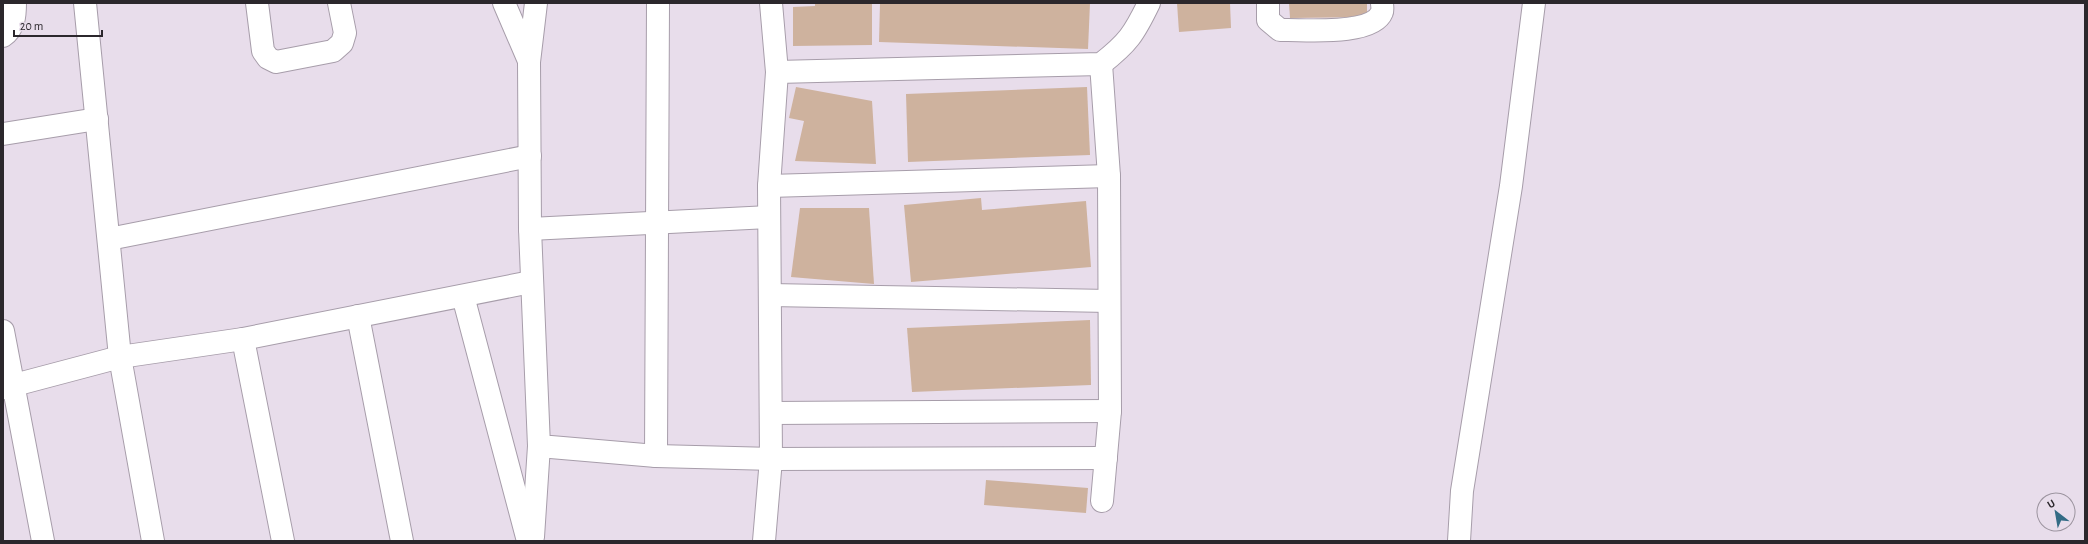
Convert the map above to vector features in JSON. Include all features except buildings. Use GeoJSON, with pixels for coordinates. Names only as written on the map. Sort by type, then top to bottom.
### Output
{"type":"FeatureCollection","features":[{"type":"Feature","properties":{"kind":"street"},"geometry":{"type":"LineString","coordinates":[[3,36],[7,33],[15,18],[15,3]]}},
{"type":"Feature","properties":{"kind":"street"},"geometry":{"type":"LineString","coordinates":[[85,3],[120,357],[153,541]]}},
{"type":"Feature","properties":{"kind":"street"},"geometry":{"type":"LineString","coordinates":[[257,3],[264,51],[268,58],[276,62],[333,50],[342,43],[345,33],[339,3]]}},
{"type":"Feature","properties":{"kind":"street"},"geometry":{"type":"LineString","coordinates":[[504,3],[530,62]]}},
{"type":"Feature","properties":{"kind":"street"},"geometry":{"type":"LineString","coordinates":[[533,541],[539,446],[531,282],[530,62],[536,3]]}},
{"type":"Feature","properties":{"kind":"street"},"geometry":{"type":"LineString","coordinates":[[656,456],[658,3]]}},
{"type":"Feature","properties":{"kind":"street"},"geometry":{"type":"LineString","coordinates":[[764,541],[771,459],[772,413],[769,186],[777,72],[771,3]]}},
{"type":"Feature","properties":{"kind":"street"},"geometry":{"type":"LineString","coordinates":[[777,72],[1101,64],[1122,48],[1135,30],[1149,3]]}},
{"type":"Feature","properties":{"kind":"street"},"geometry":{"type":"LineString","coordinates":[[1268,3],[1268,20],[1280,30],[1354,28],[1373,23],[1382,12],[1382,3]]}},
{"type":"Feature","properties":{"kind":"street"},"geometry":{"type":"LineString","coordinates":[[1459,541],[1462,491],[1511,186],[1534,3]]}},
{"type":"Feature","properties":{"kind":"street"},"geometry":{"type":"LineString","coordinates":[[1101,64],[1109,176],[1110,411],[1102,501]]}},
{"type":"Feature","properties":{"kind":"street"},"geometry":{"type":"LineString","coordinates":[[3,134],[96,119]]}},
{"type":"Feature","properties":{"kind":"street"},"geometry":{"type":"LineString","coordinates":[[109,239],[530,156]]}},
{"type":"Feature","properties":{"kind":"street"},"geometry":{"type":"LineString","coordinates":[[769,186],[1109,176]]}},
{"type":"Feature","properties":{"kind":"street"},"geometry":{"type":"LineString","coordinates":[[530,229],[769,217]]}},
{"type":"Feature","properties":{"kind":"street"},"geometry":{"type":"LineString","coordinates":[[8,387],[120,357],[243,339],[531,282]]}},
{"type":"Feature","properties":{"kind":"street"},"geometry":{"type":"LineString","coordinates":[[770,295],[1109,301]]}},
{"type":"Feature","properties":{"kind":"street"},"geometry":{"type":"LineString","coordinates":[[463,296],[528,541]]}},
{"type":"Feature","properties":{"kind":"street"},"geometry":{"type":"LineString","coordinates":[[358,316],[402,541]]}},
{"type":"Feature","properties":{"kind":"street"},"geometry":{"type":"LineString","coordinates":[[3,332],[8,387],[43,541]]}},
{"type":"Feature","properties":{"kind":"street"},"geometry":{"type":"LineString","coordinates":[[243,339],[283,541]]}},
{"type":"Feature","properties":{"kind":"street"},"geometry":{"type":"LineString","coordinates":[[772,413],[1110,411]]}},
{"type":"Feature","properties":{"kind":"street"},"geometry":{"type":"LineString","coordinates":[[539,446],[656,456],[771,459],[1106,458]]}}]}
